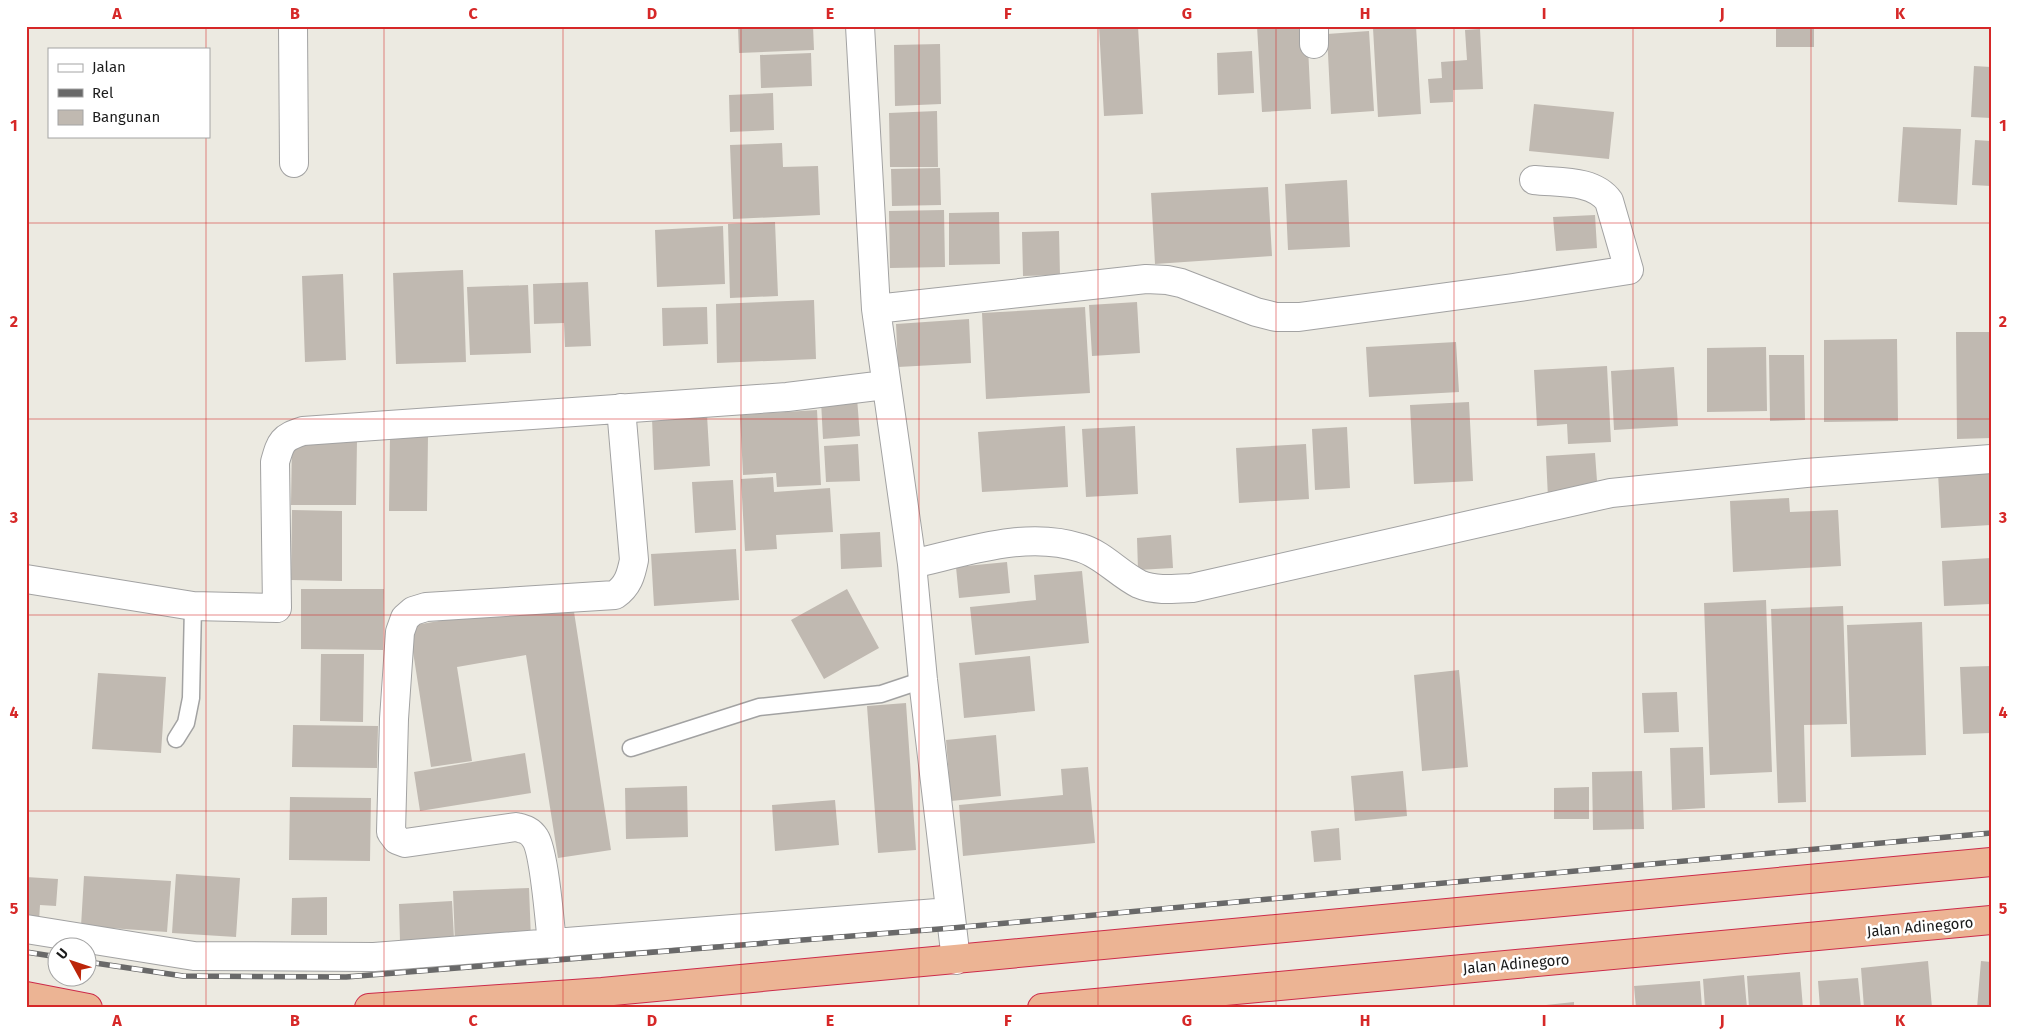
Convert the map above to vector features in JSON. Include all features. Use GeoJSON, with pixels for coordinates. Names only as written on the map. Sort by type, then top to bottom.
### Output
{"type":"FeatureCollection","features":[{"type":"Feature","properties":{"kind":"highway"},"geometry":{"type":"LineString","coordinates":[[369,1008],[595,1000],[956,960],[1991,862]]}},
{"type":"Feature","properties":{"kind":"highway","name":"Jalan Adinegoro"},"geometry":{"type":"LineString","coordinates":[[1042,1008],[1991,920]]}},
{"type":"Feature","properties":{"kind":"highway"},"geometry":{"type":"LineString","coordinates":[[26,996],[88,1008]]}},
{"type":"Feature","properties":{"kind":"street"},"geometry":{"type":"LineString","coordinates":[[293,26],[294,163]]}},
{"type":"Feature","properties":{"kind":"street"},"geometry":{"type":"LineString","coordinates":[[860,26],[876,309],[885,385],[912,564],[923,680],[956,960]]}},
{"type":"Feature","properties":{"kind":"street"},"geometry":{"type":"LineString","coordinates":[[876,309],[1146,279],[1181,283],[1256,312],[1276,317],[1299,317],[1629,270],[1610,201],[1604,193],[1586,185],[1534,180]]}},
{"type":"Feature","properties":{"kind":"street"},"geometry":{"type":"LineString","coordinates":[[26,579],[193,606],[277,608],[275,462],[280,446],[287,436],[303,430],[787,397],[885,385]]}},
{"type":"Feature","properties":{"kind":"street"},"geometry":{"type":"LineString","coordinates":[[552,944],[544,874],[537,839],[528,830],[516,827],[405,843],[397,840],[391,832],[394,718],[400,632],[405,618],[413,611],[426,607],[615,596],[624,590],[630,577],[634,560],[621,408]]}},
{"type":"Feature","properties":{"kind":"street"},"geometry":{"type":"LineString","coordinates":[[912,564],[1008,543],[1043,541],[1064,543],[1084,548],[1140,584],[1161,589],[1192,588],[1611,494],[1806,473],[1991,459]]}},
{"type":"Feature","properties":{"kind":"street"},"geometry":{"type":"LineString","coordinates":[[26,929],[194,956],[374,957],[950,912]]}},
{"type":"Feature","properties":{"kind":"lane"},"geometry":{"type":"LineString","coordinates":[[176,740],[186,723],[191,698],[193,606]]}},
{"type":"Feature","properties":{"kind":"lane"},"geometry":{"type":"LineString","coordinates":[[632,748],[758,706],[881,694],[923,680]]}},
{"type":"Feature","properties":{"kind":"building"},"geometry":{"type":"Polygon","coordinates":[[[738,26],[813,26],[814,50],[739,53],[738,26]]]}},
{"type":"Feature","properties":{"kind":"building"},"geometry":{"type":"Polygon","coordinates":[[[1099,26],[1138,26],[1143,114],[1104,116],[1099,26]]]}},
{"type":"Feature","properties":{"kind":"building"},"geometry":{"type":"Polygon","coordinates":[[[1257,26],[1307,26],[1311,109],[1262,112],[1257,26]]]}},
{"type":"Feature","properties":{"kind":"building"},"geometry":{"type":"Polygon","coordinates":[[[1416,26],[1421,114],[1378,117],[1373,28],[1416,26]]]}},
{"type":"Feature","properties":{"kind":"building"},"geometry":{"type":"Polygon","coordinates":[[[1776,26],[1814,26],[1814,47],[1776,47],[1776,26]]]}},
{"type":"Feature","properties":{"kind":"building"},"geometry":{"type":"Polygon","coordinates":[[[1819,26],[1885,26],[1885,28],[1819,29],[1819,26]]]}},
{"type":"Feature","properties":{"kind":"building"},"geometry":{"type":"Polygon","coordinates":[[[1480,29],[1483,89],[1453,90],[1453,102],[1430,103],[1428,79],[1442,78],[1441,62],[1467,60],[1465,30],[1480,29]]]}},
{"type":"Feature","properties":{"kind":"building"},"geometry":{"type":"Polygon","coordinates":[[[1369,31],[1374,111],[1331,114],[1327,34],[1369,31]]]}},
{"type":"Feature","properties":{"kind":"building"},"geometry":{"type":"Polygon","coordinates":[[[940,44],[941,104],[895,106],[894,45],[940,44]]]}},
{"type":"Feature","properties":{"kind":"building"},"geometry":{"type":"Polygon","coordinates":[[[1252,51],[1254,93],[1218,95],[1217,53],[1252,51]]]}},
{"type":"Feature","properties":{"kind":"building"},"geometry":{"type":"Polygon","coordinates":[[[811,53],[812,86],[761,88],[760,55],[811,53]]]}},
{"type":"Feature","properties":{"kind":"building"},"geometry":{"type":"Polygon","coordinates":[[[1974,66],[1991,67],[1991,118],[1971,117],[1974,66]]]}},
{"type":"Feature","properties":{"kind":"building"},"geometry":{"type":"Polygon","coordinates":[[[773,93],[774,130],[730,132],[729,95],[773,93]]]}},
{"type":"Feature","properties":{"kind":"building"},"geometry":{"type":"Polygon","coordinates":[[[1534,104],[1614,112],[1609,159],[1529,151],[1534,104]]]}},
{"type":"Feature","properties":{"kind":"building"},"geometry":{"type":"Polygon","coordinates":[[[937,111],[938,167],[890,167],[889,113],[937,111]]]}},
{"type":"Feature","properties":{"kind":"building"},"geometry":{"type":"Polygon","coordinates":[[[1903,127],[1961,129],[1957,205],[1898,202],[1903,127]]]}},
{"type":"Feature","properties":{"kind":"building"},"geometry":{"type":"Polygon","coordinates":[[[1975,140],[1991,141],[1991,186],[1972,185],[1975,140]]]}},
{"type":"Feature","properties":{"kind":"building"},"geometry":{"type":"Polygon","coordinates":[[[782,143],[783,167],[818,166],[820,215],[733,219],[730,145],[782,143]]]}},
{"type":"Feature","properties":{"kind":"building"},"geometry":{"type":"Polygon","coordinates":[[[940,168],[941,205],[892,206],[891,169],[940,168]]]}},
{"type":"Feature","properties":{"kind":"building"},"geometry":{"type":"Polygon","coordinates":[[[1347,180],[1350,247],[1288,250],[1285,184],[1347,180]]]}},
{"type":"Feature","properties":{"kind":"building"},"geometry":{"type":"Polygon","coordinates":[[[1268,187],[1272,256],[1155,264],[1151,193],[1268,187]]]}},
{"type":"Feature","properties":{"kind":"building"},"geometry":{"type":"Polygon","coordinates":[[[944,210],[945,267],[890,268],[889,211],[944,210]]]}},
{"type":"Feature","properties":{"kind":"building"},"geometry":{"type":"Polygon","coordinates":[[[999,212],[1000,264],[949,265],[949,213],[999,212]]]}},
{"type":"Feature","properties":{"kind":"building"},"geometry":{"type":"Polygon","coordinates":[[[1595,215],[1597,248],[1556,251],[1553,217],[1595,215]]]}},
{"type":"Feature","properties":{"kind":"building"},"geometry":{"type":"Polygon","coordinates":[[[775,222],[778,296],[730,298],[728,224],[775,222]]]}},
{"type":"Feature","properties":{"kind":"building"},"geometry":{"type":"Polygon","coordinates":[[[723,226],[725,284],[657,287],[655,230],[723,226]]]}},
{"type":"Feature","properties":{"kind":"building"},"geometry":{"type":"Polygon","coordinates":[[[1059,231],[1060,275],[1023,276],[1022,232],[1059,231]]]}},
{"type":"Feature","properties":{"kind":"building"},"geometry":{"type":"Polygon","coordinates":[[[463,270],[466,362],[396,364],[393,273],[463,270]]]}},
{"type":"Feature","properties":{"kind":"building"},"geometry":{"type":"Polygon","coordinates":[[[343,274],[346,360],[305,362],[302,276],[343,274]]]}},
{"type":"Feature","properties":{"kind":"building"},"geometry":{"type":"Polygon","coordinates":[[[588,282],[591,346],[565,347],[564,323],[534,324],[533,284],[588,282]]]}},
{"type":"Feature","properties":{"kind":"building"},"geometry":{"type":"Polygon","coordinates":[[[528,285],[531,353],[470,355],[467,287],[528,285]]]}},
{"type":"Feature","properties":{"kind":"building"},"geometry":{"type":"Polygon","coordinates":[[[814,300],[816,359],[717,363],[716,304],[814,300]]]}},
{"type":"Feature","properties":{"kind":"building"},"geometry":{"type":"Polygon","coordinates":[[[1137,302],[1140,353],[1092,356],[1089,305],[1137,302]]]}},
{"type":"Feature","properties":{"kind":"building"},"geometry":{"type":"Polygon","coordinates":[[[707,307],[708,344],[663,346],[662,308],[707,307]]]}},
{"type":"Feature","properties":{"kind":"building"},"geometry":{"type":"Polygon","coordinates":[[[1085,307],[1090,393],[986,399],[982,313],[1085,307]]]}},
{"type":"Feature","properties":{"kind":"building"},"geometry":{"type":"Polygon","coordinates":[[[969,319],[971,363],[898,367],[896,324],[969,319]]]}},
{"type":"Feature","properties":{"kind":"building"},"geometry":{"type":"Polygon","coordinates":[[[1956,332],[1991,332],[1991,438],[1957,439],[1956,332]]]}},
{"type":"Feature","properties":{"kind":"building"},"geometry":{"type":"Polygon","coordinates":[[[1897,339],[1898,421],[1824,422],[1824,340],[1897,339]]]}},
{"type":"Feature","properties":{"kind":"building"},"geometry":{"type":"Polygon","coordinates":[[[1456,342],[1459,392],[1369,397],[1366,347],[1456,342]]]}},
{"type":"Feature","properties":{"kind":"building"},"geometry":{"type":"Polygon","coordinates":[[[1766,347],[1767,411],[1707,412],[1707,348],[1766,347]]]}},
{"type":"Feature","properties":{"kind":"building"},"geometry":{"type":"Polygon","coordinates":[[[1769,355],[1804,355],[1805,420],[1770,421],[1769,355]]]}},
{"type":"Feature","properties":{"kind":"building"},"geometry":{"type":"Polygon","coordinates":[[[1607,366],[1611,442],[1568,444],[1567,424],[1537,426],[1534,370],[1607,366]]]}},
{"type":"Feature","properties":{"kind":"building"},"geometry":{"type":"Polygon","coordinates":[[[1674,367],[1678,426],[1614,430],[1611,371],[1674,367]]]}},
{"type":"Feature","properties":{"kind":"building"},"geometry":{"type":"Polygon","coordinates":[[[857,398],[860,436],[823,439],[821,401],[857,398]]]}},
{"type":"Feature","properties":{"kind":"building"},"geometry":{"type":"Polygon","coordinates":[[[1469,402],[1473,481],[1414,484],[1410,405],[1469,402]]]}},
{"type":"Feature","properties":{"kind":"building"},"geometry":{"type":"Polygon","coordinates":[[[817,410],[821,485],[777,487],[776,473],[743,475],[740,415],[817,410]]]}},
{"type":"Feature","properties":{"kind":"building"},"geometry":{"type":"Polygon","coordinates":[[[707,415],[710,466],[654,470],[652,418],[707,415]]]}},
{"type":"Feature","properties":{"kind":"building"},"geometry":{"type":"Polygon","coordinates":[[[1065,426],[1068,487],[982,492],[978,432],[1065,426]]]}},
{"type":"Feature","properties":{"kind":"building"},"geometry":{"type":"Polygon","coordinates":[[[1135,426],[1138,494],[1086,497],[1082,429],[1135,426]]]}},
{"type":"Feature","properties":{"kind":"building"},"geometry":{"type":"Polygon","coordinates":[[[1347,427],[1350,488],[1315,490],[1312,429],[1347,427]]]}},
{"type":"Feature","properties":{"kind":"building"},"geometry":{"type":"Polygon","coordinates":[[[390,436],[428,436],[427,511],[389,511],[390,436]]]}},
{"type":"Feature","properties":{"kind":"building"},"geometry":{"type":"Polygon","coordinates":[[[292,440],[357,440],[356,505],[291,505],[292,440]]]}},
{"type":"Feature","properties":{"kind":"building"},"geometry":{"type":"Polygon","coordinates":[[[858,444],[860,481],[826,482],[824,446],[858,444]]]}},
{"type":"Feature","properties":{"kind":"building"},"geometry":{"type":"Polygon","coordinates":[[[1306,444],[1309,499],[1239,503],[1236,448],[1306,444]]]}},
{"type":"Feature","properties":{"kind":"building"},"geometry":{"type":"Polygon","coordinates":[[[1595,453],[1598,495],[1548,498],[1546,456],[1595,453]]]}},
{"type":"Feature","properties":{"kind":"building"},"geometry":{"type":"Polygon","coordinates":[[[1991,470],[1991,525],[1941,528],[1938,473],[1991,470]]]}},
{"type":"Feature","properties":{"kind":"building"},"geometry":{"type":"Polygon","coordinates":[[[773,477],[774,492],[830,488],[833,532],[776,535],[777,549],[745,551],[741,479],[773,477]]]}},
{"type":"Feature","properties":{"kind":"building"},"geometry":{"type":"Polygon","coordinates":[[[733,480],[736,530],[695,533],[692,482],[733,480]]]}},
{"type":"Feature","properties":{"kind":"building"},"geometry":{"type":"Polygon","coordinates":[[[1789,498],[1790,512],[1838,510],[1841,566],[1733,572],[1730,501],[1789,498]]]}},
{"type":"Feature","properties":{"kind":"building"},"geometry":{"type":"Polygon","coordinates":[[[292,510],[342,511],[342,581],[291,580],[292,510]]]}},
{"type":"Feature","properties":{"kind":"building"},"geometry":{"type":"Polygon","coordinates":[[[880,532],[882,567],[841,569],[840,534],[880,532]]]}},
{"type":"Feature","properties":{"kind":"building"},"geometry":{"type":"Polygon","coordinates":[[[1171,535],[1173,568],[1138,570],[1137,538],[1171,535]]]}},
{"type":"Feature","properties":{"kind":"building"},"geometry":{"type":"Polygon","coordinates":[[[736,549],[739,600],[654,606],[651,554],[736,549]]]}},
{"type":"Feature","properties":{"kind":"building"},"geometry":{"type":"Polygon","coordinates":[[[1991,558],[1991,604],[1944,606],[1942,561],[1991,558]]]}},
{"type":"Feature","properties":{"kind":"building"},"geometry":{"type":"Polygon","coordinates":[[[1007,562],[1010,593],[959,598],[956,567],[1007,562]]]}},
{"type":"Feature","properties":{"kind":"building"},"geometry":{"type":"Polygon","coordinates":[[[1082,571],[1089,643],[975,655],[970,607],[1036,600],[1034,575],[1082,571]]]}},
{"type":"Feature","properties":{"kind":"building"},"geometry":{"type":"Polygon","coordinates":[[[301,589],[384,589],[383,650],[301,649],[301,589]]]}},
{"type":"Feature","properties":{"kind":"building"},"geometry":{"type":"Polygon","coordinates":[[[847,589],[879,648],[824,679],[791,620],[847,589]]]}},
{"type":"Feature","properties":{"kind":"building"},"geometry":{"type":"Polygon","coordinates":[[[572,599],[611,850],[558,858],[526,655],[457,667],[472,761],[431,767],[409,626],[572,599]]]}},
{"type":"Feature","properties":{"kind":"building"},"geometry":{"type":"Polygon","coordinates":[[[1766,600],[1772,772],[1710,775],[1704,603],[1766,600]]]}},
{"type":"Feature","properties":{"kind":"building"},"geometry":{"type":"Polygon","coordinates":[[[1843,606],[1847,724],[1804,725],[1806,802],[1778,803],[1771,609],[1843,606]]]}},
{"type":"Feature","properties":{"kind":"building"},"geometry":{"type":"Polygon","coordinates":[[[1922,622],[1926,755],[1851,757],[1847,625],[1922,622]]]}},
{"type":"Feature","properties":{"kind":"building"},"geometry":{"type":"Polygon","coordinates":[[[321,654],[364,654],[363,722],[320,721],[321,654]]]}},
{"type":"Feature","properties":{"kind":"building"},"geometry":{"type":"Polygon","coordinates":[[[1030,656],[1035,711],[964,718],[959,663],[1030,656]]]}},
{"type":"Feature","properties":{"kind":"building"},"geometry":{"type":"Polygon","coordinates":[[[1991,666],[1991,733],[1963,734],[1960,667],[1991,666]]]}},
{"type":"Feature","properties":{"kind":"building"},"geometry":{"type":"Polygon","coordinates":[[[1459,670],[1468,767],[1422,771],[1414,675],[1459,670]]]}},
{"type":"Feature","properties":{"kind":"building"},"geometry":{"type":"Polygon","coordinates":[[[98,673],[166,677],[161,753],[92,749],[98,673]]]}},
{"type":"Feature","properties":{"kind":"building"},"geometry":{"type":"Polygon","coordinates":[[[1677,692],[1679,732],[1644,733],[1642,693],[1677,692]]]}},
{"type":"Feature","properties":{"kind":"building"},"geometry":{"type":"Polygon","coordinates":[[[906,703],[916,850],[878,853],[867,706],[906,703]]]}},
{"type":"Feature","properties":{"kind":"building"},"geometry":{"type":"Polygon","coordinates":[[[293,725],[378,726],[377,768],[292,767],[293,725]]]}},
{"type":"Feature","properties":{"kind":"building"},"geometry":{"type":"Polygon","coordinates":[[[996,735],[1001,796],[951,801],[946,740],[996,735]]]}},
{"type":"Feature","properties":{"kind":"building"},"geometry":{"type":"Polygon","coordinates":[[[1703,747],[1705,808],[1672,810],[1670,748],[1703,747]]]}},
{"type":"Feature","properties":{"kind":"building"},"geometry":{"type":"Polygon","coordinates":[[[525,753],[531,793],[420,811],[414,772],[525,753]]]}},
{"type":"Feature","properties":{"kind":"building"},"geometry":{"type":"Polygon","coordinates":[[[1088,767],[1095,843],[963,856],[959,805],[1063,795],[1061,769],[1088,767]]]}},
{"type":"Feature","properties":{"kind":"building"},"geometry":{"type":"Polygon","coordinates":[[[1403,771],[1407,816],[1355,821],[1351,776],[1403,771]]]}},
{"type":"Feature","properties":{"kind":"building"},"geometry":{"type":"Polygon","coordinates":[[[1642,771],[1644,829],[1593,830],[1592,772],[1642,771]]]}},
{"type":"Feature","properties":{"kind":"building"},"geometry":{"type":"Polygon","coordinates":[[[687,786],[688,837],[626,839],[625,788],[687,786]]]}},
{"type":"Feature","properties":{"kind":"building"},"geometry":{"type":"Polygon","coordinates":[[[1589,787],[1589,819],[1554,819],[1554,788],[1589,787]]]}},
{"type":"Feature","properties":{"kind":"building"},"geometry":{"type":"Polygon","coordinates":[[[290,797],[371,798],[370,861],[289,860],[290,797]]]}},
{"type":"Feature","properties":{"kind":"building"},"geometry":{"type":"Polygon","coordinates":[[[835,800],[839,845],[775,851],[772,805],[835,800]]]}},
{"type":"Feature","properties":{"kind":"building"},"geometry":{"type":"Polygon","coordinates":[[[1339,828],[1341,860],[1314,862],[1311,831],[1339,828]]]}},
{"type":"Feature","properties":{"kind":"building"},"geometry":{"type":"Polygon","coordinates":[[[176,874],[240,878],[236,937],[172,933],[176,874]]]}},
{"type":"Feature","properties":{"kind":"building"},"geometry":{"type":"Polygon","coordinates":[[[84,876],[171,881],[167,932],[81,926],[84,876]]]}},
{"type":"Feature","properties":{"kind":"building"},"geometry":{"type":"Polygon","coordinates":[[[26,877],[58,879],[56,906],[40,905],[39,921],[26,921],[26,877]]]}},
{"type":"Feature","properties":{"kind":"building"},"geometry":{"type":"Polygon","coordinates":[[[529,888],[531,939],[455,943],[453,891],[529,888]]]}},
{"type":"Feature","properties":{"kind":"building"},"geometry":{"type":"Polygon","coordinates":[[[327,897],[327,935],[291,935],[292,898],[327,897]]]}},
{"type":"Feature","properties":{"kind":"building"},"geometry":{"type":"Polygon","coordinates":[[[452,901],[454,939],[400,942],[399,904],[452,901]]]}},
{"type":"Feature","properties":{"kind":"building"},"geometry":{"type":"Polygon","coordinates":[[[1928,961],[1932,1008],[1864,1008],[1861,968],[1928,961]]]}},
{"type":"Feature","properties":{"kind":"building"},"geometry":{"type":"Polygon","coordinates":[[[1981,961],[1991,962],[1991,1008],[1977,1008],[1981,961]]]}},
{"type":"Feature","properties":{"kind":"building"},"geometry":{"type":"Polygon","coordinates":[[[1800,972],[1803,1008],[1749,1008],[1747,976],[1800,972]]]}},
{"type":"Feature","properties":{"kind":"building"},"geometry":{"type":"Polygon","coordinates":[[[1744,975],[1747,1008],[1705,1008],[1703,979],[1744,975]]]}},
{"type":"Feature","properties":{"kind":"building"},"geometry":{"type":"Polygon","coordinates":[[[1858,978],[1861,1008],[1820,1008],[1818,981],[1858,978]]]}},
{"type":"Feature","properties":{"kind":"building"},"geometry":{"type":"Polygon","coordinates":[[[1700,981],[1702,1008],[1636,1008],[1634,986],[1700,981]]]}},
{"type":"Feature","properties":{"kind":"building"},"geometry":{"type":"Polygon","coordinates":[[[1574,1002],[1574,1008],[1546,1008],[1546,1005],[1574,1002]]]}},
{"type":"Feature","properties":{"kind":"railway"},"geometry":{"type":"LineString","coordinates":[[98,963],[183,976],[346,977],[952,928],[1991,833]]}},
{"type":"Feature","properties":{"kind":"railway"},"geometry":{"type":"LineString","coordinates":[[26,952],[48,955]]}}]}
